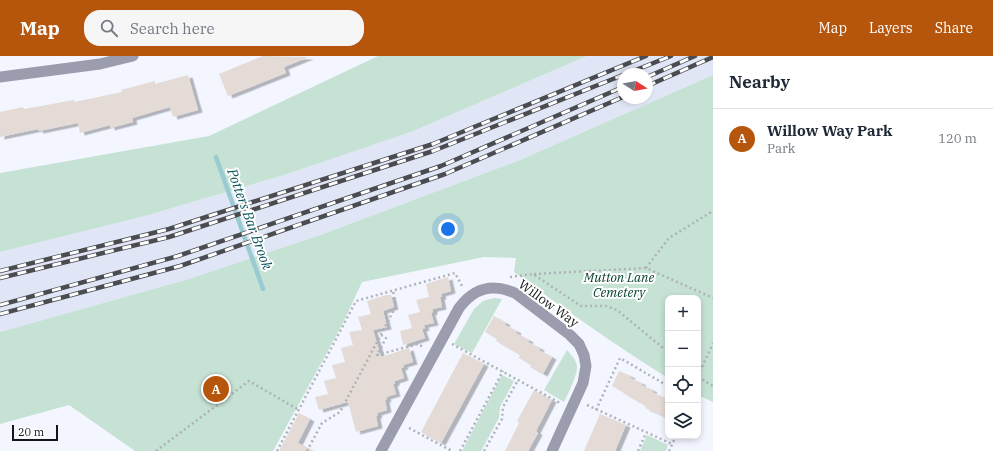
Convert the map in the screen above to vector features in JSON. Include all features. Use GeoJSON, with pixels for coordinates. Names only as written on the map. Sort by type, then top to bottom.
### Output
{"type":"FeatureCollection","features":[{"type":"Feature","properties":{"kind":"street"},"geometry":{"type":"LineString","coordinates":[[0,77],[100,64],[133,56]]}},
{"type":"Feature","properties":{"kind":"street","name":"Willow Way"},"geometry":{"type":"LineString","coordinates":[[381,451],[459,308],[470,296],[485,288],[505,289],[515,293],[570,335],[579,344],[584,355],[586,366],[583,383],[552,451]]}},
{"type":"Feature","properties":{"kind":"path"},"geometry":{"type":"LineString","coordinates":[[646,268],[669,238],[713,211]]}},
{"type":"Feature","properties":{"kind":"path"},"geometry":{"type":"LineString","coordinates":[[505,289],[507,278],[533,274],[646,268],[713,298]]}},
{"type":"Feature","properties":{"kind":"path"},"geometry":{"type":"LineString","coordinates":[[277,451],[356,301],[455,273]]}},
{"type":"Feature","properties":{"kind":"path"},"geometry":{"type":"LineString","coordinates":[[533,274],[581,306],[606,306],[617,310],[665,350]]}},
{"type":"Feature","properties":{"kind":"path"},"geometry":{"type":"LineString","coordinates":[[307,451],[322,423],[340,412],[396,306],[393,291]]}},
{"type":"Feature","properties":{"kind":"path"},"geometry":{"type":"LineString","coordinates":[[381,335],[386,338],[377,355],[418,344],[435,352]]}},
{"type":"Feature","properties":{"kind":"path"},"geometry":{"type":"LineString","coordinates":[[442,339],[518,380],[573,405],[596,410],[672,444]]}},
{"type":"Feature","properties":{"kind":"path"},"geometry":{"type":"LineString","coordinates":[[701,369],[713,343]]}},
{"type":"Feature","properties":{"kind":"path"},"geometry":{"type":"LineString","coordinates":[[596,410],[620,358],[665,384]]}},
{"type":"Feature","properties":{"kind":"path"},"geometry":{"type":"LineString","coordinates":[[460,451],[503,372]]}},
{"type":"Feature","properties":{"kind":"path"},"geometry":{"type":"LineString","coordinates":[[701,378],[713,386]]}},
{"type":"Feature","properties":{"kind":"path"},"geometry":{"type":"LineString","coordinates":[[484,451],[502,420],[503,407],[518,380]]}},
{"type":"Feature","properties":{"kind":"path"},"geometry":{"type":"LineString","coordinates":[[156,451],[249,381],[299,410]]}},
{"type":"Feature","properties":{"kind":"path"},"geometry":{"type":"LineString","coordinates":[[398,422],[452,451]]}},
{"type":"Feature","properties":{"kind":"path"},"geometry":{"type":"LineString","coordinates":[[638,451],[646,432]]}},
{"type":"Feature","properties":{"kind":"path"},"geometry":{"type":"LineString","coordinates":[[669,451],[674,439]]}},
{"type":"Feature","properties":{"kind":"shaded area"},"geometry":{"type":"Polygon","coordinates":[[[587,56],[713,56],[713,75],[653,101],[653,68],[617,68],[617,104],[647,104],[520,160],[323,234],[189,279],[0,332],[0,252],[145,216],[284,175],[411,132],[587,56]]]}},
{"type":"Feature","properties":{"kind":"green space"},"geometry":{"type":"Polygon","coordinates":[[[378,56],[587,56],[411,132],[284,175],[145,216],[0,252],[0,173],[209,136],[378,56]]]}},
{"type":"Feature","properties":{"kind":"green space","name":"Mutton Lane Cemetery"},"geometry":{"type":"Polygon","coordinates":[[[713,75],[713,402],[701,396],[701,295],[665,295],[665,376],[552,300],[514,272],[516,258],[484,257],[362,282],[342,325],[273,451],[135,451],[69,405],[0,424],[0,332],[189,279],[323,234],[520,160],[647,104],[653,104],[653,101],[713,75]]]}},
{"type":"Feature","properties":{"kind":"green space"},"geometry":{"type":"Polygon","coordinates":[[[494,298],[502,299],[472,353],[454,344],[474,309],[483,301],[494,298]]]}},
{"type":"Feature","properties":{"kind":"green space"},"geometry":{"type":"Polygon","coordinates":[[[567,350],[576,361],[577,370],[564,402],[544,390],[567,350]]]}},
{"type":"Feature","properties":{"kind":"green space"},"geometry":{"type":"Polygon","coordinates":[[[502,375],[514,381],[500,407],[499,418],[481,451],[462,451],[502,375]]]}},
{"type":"Feature","properties":{"kind":"green space"},"geometry":{"type":"Polygon","coordinates":[[[647,435],[668,445],[666,451],[640,451],[647,435]]]}},
{"type":"Feature","properties":{"kind":"building"},"geometry":{"type":"Polygon","coordinates":[[[263,56],[309,57],[284,67],[286,73],[228,96],[219,74],[263,56]]]}},
{"type":"Feature","properties":{"kind":"building"},"geometry":{"type":"Polygon","coordinates":[[[188,75],[198,110],[173,117],[170,107],[132,118],[133,122],[110,128],[110,125],[80,133],[78,123],[0,137],[0,112],[23,107],[24,109],[74,100],[74,102],[122,92],[121,90],[155,81],[155,84],[188,75]]]}},
{"type":"Feature","properties":{"kind":"building"},"geometry":{"type":"Polygon","coordinates":[[[448,277],[451,291],[441,294],[442,297],[440,297],[442,307],[433,309],[433,312],[431,313],[434,323],[424,325],[425,328],[422,329],[425,338],[403,345],[400,331],[412,328],[408,315],[420,312],[416,300],[429,297],[426,284],[448,277]]]}},
{"type":"Feature","properties":{"kind":"building"},"geometry":{"type":"Polygon","coordinates":[[[386,295],[391,295],[394,307],[383,311],[387,327],[373,330],[381,357],[409,348],[413,362],[403,365],[404,367],[401,368],[404,378],[395,381],[393,384],[396,394],[386,397],[387,399],[385,400],[387,410],[377,413],[378,415],[376,416],[378,426],[356,432],[348,402],[319,410],[315,397],[328,394],[324,381],[336,378],[332,365],[345,362],[341,348],[353,345],[349,332],[362,330],[358,317],[371,314],[367,301],[386,295]]]}},
{"type":"Feature","properties":{"kind":"building"},"geometry":{"type":"Polygon","coordinates":[[[494,316],[506,323],[505,325],[517,331],[516,333],[529,340],[528,342],[540,348],[539,350],[552,357],[543,374],[530,367],[531,365],[519,358],[520,355],[496,341],[497,339],[485,332],[494,316]]]}},
{"type":"Feature","properties":{"kind":"building"},"geometry":{"type":"Polygon","coordinates":[[[463,353],[484,364],[441,443],[421,432],[463,353]]]}},
{"type":"Feature","properties":{"kind":"building"},"geometry":{"type":"Polygon","coordinates":[[[619,371],[631,376],[630,378],[642,383],[641,385],[665,398],[665,417],[645,408],[646,406],[612,386],[619,371]]]}},
{"type":"Feature","properties":{"kind":"building"},"geometry":{"type":"Polygon","coordinates":[[[534,390],[552,400],[536,431],[538,433],[528,451],[505,451],[519,423],[517,421],[534,390]]]}},
{"type":"Feature","properties":{"kind":"building"},"geometry":{"type":"Polygon","coordinates":[[[299,413],[310,419],[298,443],[314,451],[279,451],[299,413]]]}},
{"type":"Feature","properties":{"kind":"building"},"geometry":{"type":"Polygon","coordinates":[[[600,414],[626,425],[615,451],[584,451],[600,414]]]}},
{"type":"Feature","properties":{"kind":"waterway","name":"Potters Bar Brook"},"geometry":{"type":"LineString","coordinates":[[216,157],[263,289]]}},
{"type":"Feature","properties":{"kind":"railway"},"geometry":{"type":"LineString","coordinates":[[0,271],[169,229],[433,144],[646,56]]}},
{"type":"Feature","properties":{"kind":"railway"},"geometry":{"type":"LineString","coordinates":[[641,68],[671,56]]}},
{"type":"Feature","properties":{"kind":"railway"},"geometry":{"type":"LineString","coordinates":[[653,74],[695,56]]}},
{"type":"Feature","properties":{"kind":"railway"},"geometry":{"type":"LineString","coordinates":[[653,83],[713,57]]}},
{"type":"Feature","properties":{"kind":"railway"},"geometry":{"type":"LineString","coordinates":[[0,278],[169,237],[433,151],[617,77]]}},
{"type":"Feature","properties":{"kind":"railway"},"geometry":{"type":"LineString","coordinates":[[0,305],[178,256],[441,166],[617,90]]}},
{"type":"Feature","properties":{"kind":"railway"},"geometry":{"type":"LineString","coordinates":[[0,314],[180,266],[445,174],[617,100]]}},
{"type":"Feature","properties":{"kind":"place","name":"Willow Way Park"},"geometry":{"type":"Point","coordinates":[216,389]}}]}
